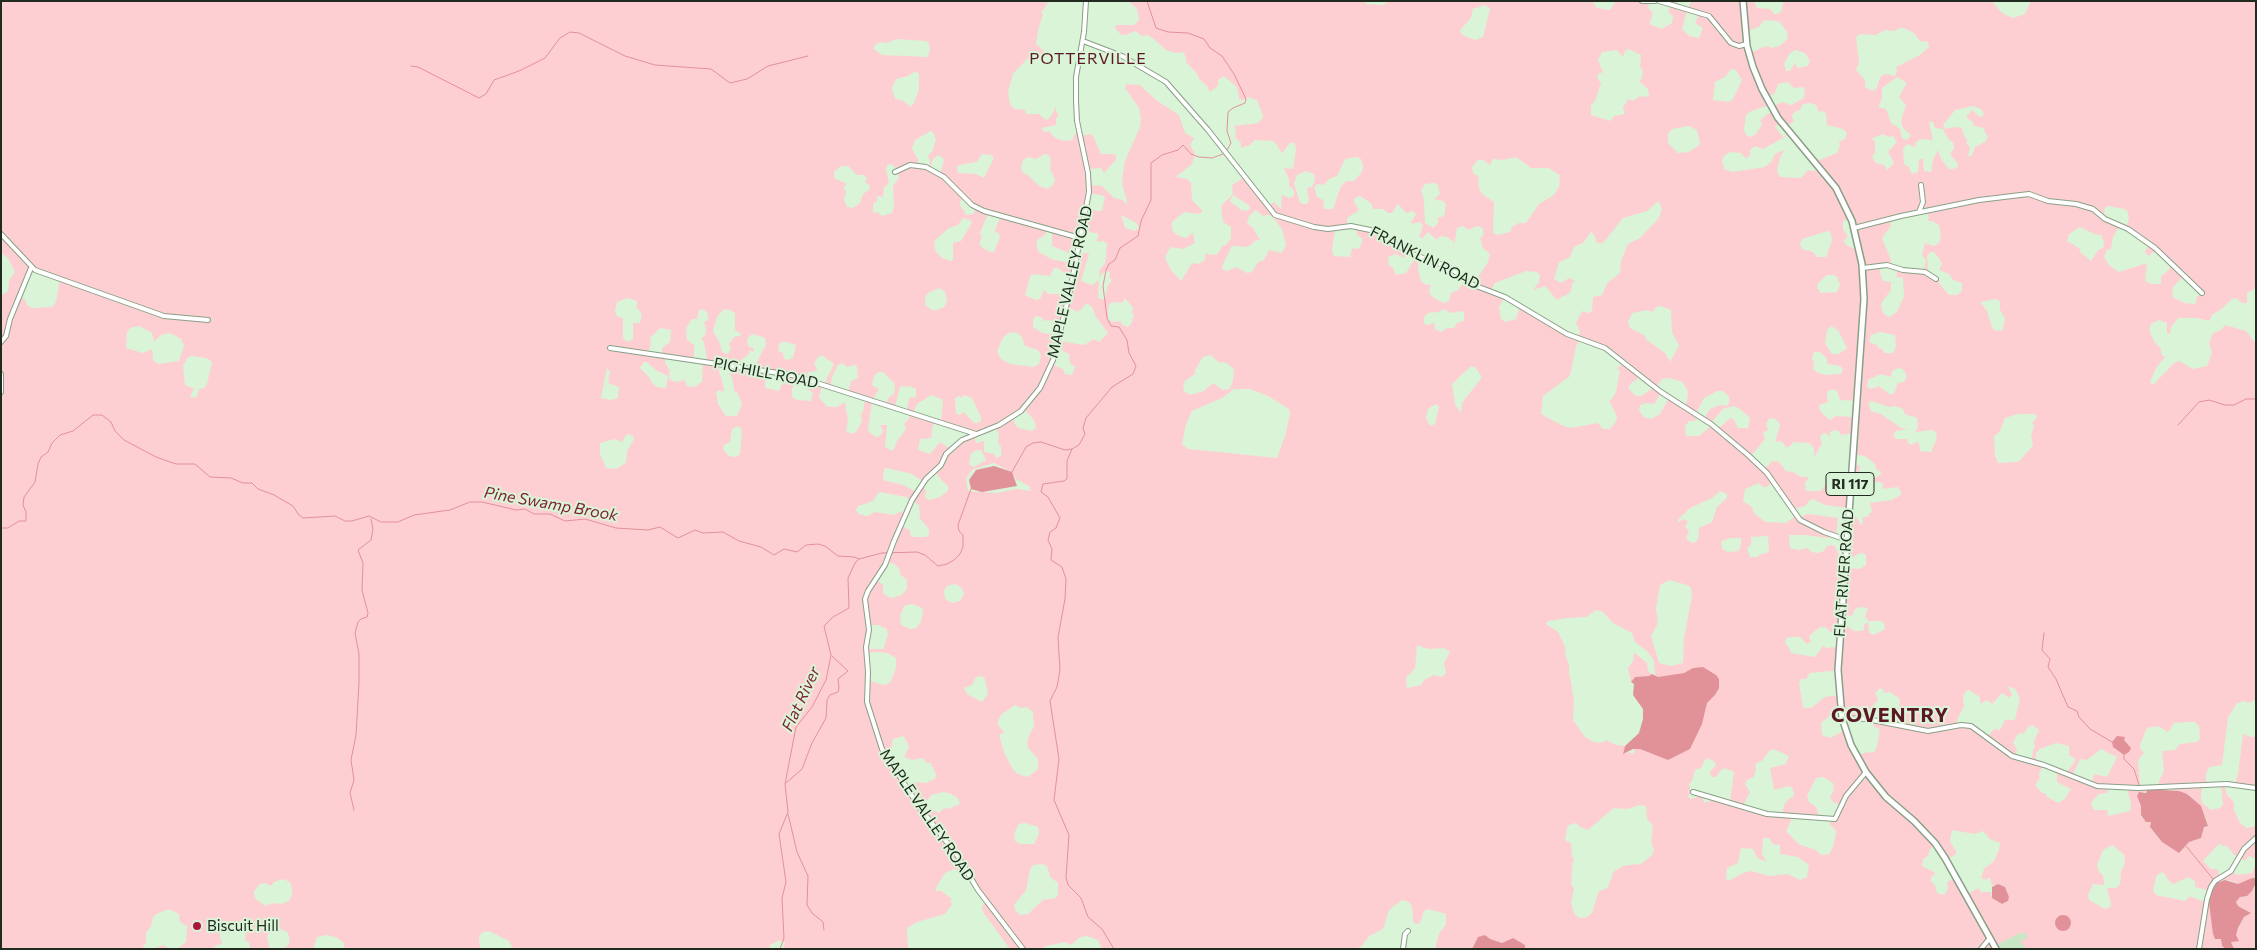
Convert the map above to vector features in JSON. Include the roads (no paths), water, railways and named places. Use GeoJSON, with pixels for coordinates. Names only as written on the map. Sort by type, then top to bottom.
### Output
{"type":"FeatureCollection","features":[{"type":"Feature","properties":{"kind":"main road","name":"FLAT RIVER ROAD"},"geometry":{"type":"LineString","coordinates":[[1743,1],[1747,44],[1753,67],[1769,103],[1792,135],[1816,160],[1843,200],[1854,228],[1863,268],[1864,299],[1837,677],[1842,718],[1851,745],[1866,772],[1886,797],[1914,821],[1935,843],[1996,949]]}},
{"type":"Feature","properties":{"kind":"street","name":"MAPLE VALLEY ROAD"},"geometry":{"type":"LineString","coordinates":[[1023,949],[978,890],[962,861],[920,808],[905,783],[885,756],[871,720],[867,702],[868,672],[866,647],[869,630],[865,604],[866,594],[885,565],[895,538],[918,490],[940,466],[951,448],[965,438],[1010,419],[1024,408],[1040,388],[1053,360],[1059,340],[1090,186],[1076,117],[1076,77],[1086,1]]}},
{"type":"Feature","properties":{"kind":"street"},"geometry":{"type":"LineString","coordinates":[[1642,1],[1657,1],[1709,16],[1731,43],[1739,46],[1747,44]]}},
{"type":"Feature","properties":{"kind":"street","name":"FRANKLIN ROAD"},"geometry":{"type":"LineString","coordinates":[[1082,41],[1122,56],[1166,82],[1208,130],[1275,215],[1314,228],[1333,229],[1351,226],[1375,231],[1412,254],[1449,267],[1471,284],[1505,297],[1567,334],[1605,348],[1661,392],[1711,424],[1748,455],[1767,473],[1800,520],[1824,532],[1847,540]]}},
{"type":"Feature","properties":{"kind":"street"},"geometry":{"type":"LineString","coordinates":[[895,172],[910,165],[926,167],[944,177],[971,204],[984,211],[1080,238]]}},
{"type":"Feature","properties":{"kind":"street"},"geometry":{"type":"LineString","coordinates":[[1919,212],[1923,202],[1921,185]]}},
{"type":"Feature","properties":{"kind":"street"},"geometry":{"type":"LineString","coordinates":[[1854,228],[1979,200],[2025,194],[2048,201],[2088,207],[2155,248],[2202,293]]}},
{"type":"Feature","properties":{"kind":"street"},"geometry":{"type":"LineString","coordinates":[[1,234],[31,268],[164,316],[208,320]]}},
{"type":"Feature","properties":{"kind":"street"},"geometry":{"type":"LineString","coordinates":[[1863,268],[1887,265],[1903,270],[1925,272],[1936,279]]}},
{"type":"Feature","properties":{"kind":"street"},"geometry":{"type":"LineString","coordinates":[[1,342],[6,336],[12,314],[31,268]]}},
{"type":"Feature","properties":{"kind":"street","name":"PIG HILL ROAD"},"geometry":{"type":"LineString","coordinates":[[610,348],[792,375],[976,434]]}},
{"type":"Feature","properties":{"kind":"street"},"geometry":{"type":"LineString","coordinates":[[1,374],[1,392]]}},
{"type":"Feature","properties":{"kind":"street"},"geometry":{"type":"LineString","coordinates":[[1842,718],[1867,719],[1928,731],[1961,725],[1971,726],[2012,756],[2044,765],[2097,786],[2131,788],[2227,784],[2256,788]]}},
{"type":"Feature","properties":{"kind":"street"},"geometry":{"type":"LineString","coordinates":[[1692,792],[1766,814],[1835,818],[1846,796],[1866,772]]}},
{"type":"Feature","properties":{"kind":"street"},"geometry":{"type":"LineString","coordinates":[[2199,949],[2210,890],[2215,881],[2231,871],[2244,849],[2256,838]]}},
{"type":"Feature","properties":{"kind":"street"},"geometry":{"type":"LineString","coordinates":[[1403,949],[1405,934],[1408,931]]}},
{"type":"Feature","properties":{"kind":"street"},"geometry":{"type":"LineString","coordinates":[[1981,949],[1990,938]]}},
{"type":"Feature","properties":{"kind":"waterway","name":"Flat River"},"geometry":{"type":"LineString","coordinates":[[1147,1],[1156,28],[1168,32],[1188,33],[1204,39],[1210,48],[1222,56],[1234,74],[1246,99],[1245,103],[1228,112],[1227,131],[1231,143],[1227,150]]}},
{"type":"Feature","properties":{"kind":"waterway"},"geometry":{"type":"LineString","coordinates":[[411,66],[418,67],[479,98],[486,94],[494,80],[519,71],[545,58],[560,38],[570,32],[579,33],[625,56],[655,65],[711,69],[730,83],[747,79],[768,66],[808,56]]}},
{"type":"Feature","properties":{"kind":"waterway","name":"Flat River"},"geometry":{"type":"LineString","coordinates":[[1012,472],[1026,447],[1033,443],[1041,442],[1065,450],[1079,445],[1085,434],[1083,428],[1086,418],[1112,387],[1133,374],[1136,366],[1129,353],[1127,340],[1119,327],[1111,326],[1107,318],[1103,286],[1106,270],[1109,264],[1115,260],[1120,248],[1138,236],[1141,221],[1151,200],[1151,163],[1162,155],[1178,150],[1183,145],[1191,154],[1199,157],[1212,158],[1223,154]]}},
{"type":"Feature","properties":{"kind":"waterway"},"geometry":{"type":"LineString","coordinates":[[2178,425],[2199,402],[2209,400],[2225,405],[2234,405],[2246,399],[2256,399]]}},
{"type":"Feature","properties":{"kind":"waterway","name":"Pine Swamp Brook"},"geometry":{"type":"LineString","coordinates":[[1,528],[8,528],[19,521],[26,521],[26,512],[23,505],[24,497],[35,482],[41,457],[48,452],[52,443],[60,435],[73,431],[93,415],[102,415],[111,422],[115,431],[124,440],[156,457],[176,464],[195,464],[210,477],[231,478],[243,483],[252,483],[258,489],[274,495],[293,506],[303,518],[335,516],[345,521],[352,521],[369,516],[381,522],[398,522],[414,515],[450,510],[470,502],[482,502],[516,510],[525,509],[534,514],[550,514],[565,521],[585,519],[616,528],[648,530],[660,527],[678,538],[695,530],[703,533],[723,532],[739,541],[761,547],[774,555],[784,549],[797,552],[806,545],[818,544],[825,546],[838,556],[859,559]]}},
{"type":"Feature","properties":{"kind":"waterway"},"geometry":{"type":"LineString","coordinates":[[1072,449],[1067,461],[1067,479],[1043,484],[1041,492],[1048,497],[1060,518],[1056,528],[1050,532],[1048,540],[1052,549],[1051,560],[1062,567],[1066,579],[1065,599],[1058,637],[1060,670],[1057,687],[1050,701],[1059,759],[1054,800],[1069,835],[1066,877],[1068,885],[1081,898],[1088,917],[1102,929],[1114,949]]}},
{"type":"Feature","properties":{"kind":"waterway","name":"Flat River"},"geometry":{"type":"LineString","coordinates":[[780,949],[784,938],[782,898],[786,882],[779,834],[788,812],[785,784],[796,727],[812,707],[826,680],[831,655],[824,626],[833,617],[849,608],[848,578],[859,559],[882,553],[917,552],[925,555],[938,566],[954,560],[960,554],[963,547],[963,535],[959,531],[958,525],[971,489]]}},
{"type":"Feature","properties":{"kind":"waterway"},"geometry":{"type":"LineString","coordinates":[[354,810],[350,793],[354,780],[351,760],[356,735],[359,683],[359,654],[355,633],[358,622],[367,617],[368,613],[362,590],[363,563],[358,550],[371,540],[373,529],[371,519]]}},
{"type":"Feature","properties":{"kind":"waterway"},"geometry":{"type":"LineString","coordinates":[[2044,633],[2042,650],[2050,659],[2048,667],[2056,679],[2068,707],[2077,711],[2079,717],[2090,729],[2112,742]]}},
{"type":"Feature","properties":{"kind":"waterway"},"geometry":{"type":"LineString","coordinates":[[786,783],[802,769],[812,743],[826,718],[827,700],[830,695],[838,692],[838,679],[848,671],[832,656]]}},
{"type":"Feature","properties":{"kind":"waterway"},"geometry":{"type":"LineString","coordinates":[[2124,755],[2124,759],[2134,769],[2139,785]]}},
{"type":"Feature","properties":{"kind":"waterway"},"geometry":{"type":"LineString","coordinates":[[788,814],[797,852],[808,876],[807,905],[812,913],[823,922],[824,930]]}},
{"type":"Feature","properties":{"kind":"waterway"},"geometry":{"type":"LineString","coordinates":[[2186,846],[2213,879]]}},
{"type":"Feature","properties":{"kind":"place","name":"Biscuit Hill"},"geometry":{"type":"Point","coordinates":[197,926]}},
{"type":"Feature","properties":{"kind":"district","name":"POTTERVILLE"},"geometry":{"type":"Point","coordinates":[1088,59]}},
{"type":"Feature","properties":{"kind":"district","name":"COVENTRY"},"geometry":{"type":"Point","coordinates":[1890,715]}}]}
